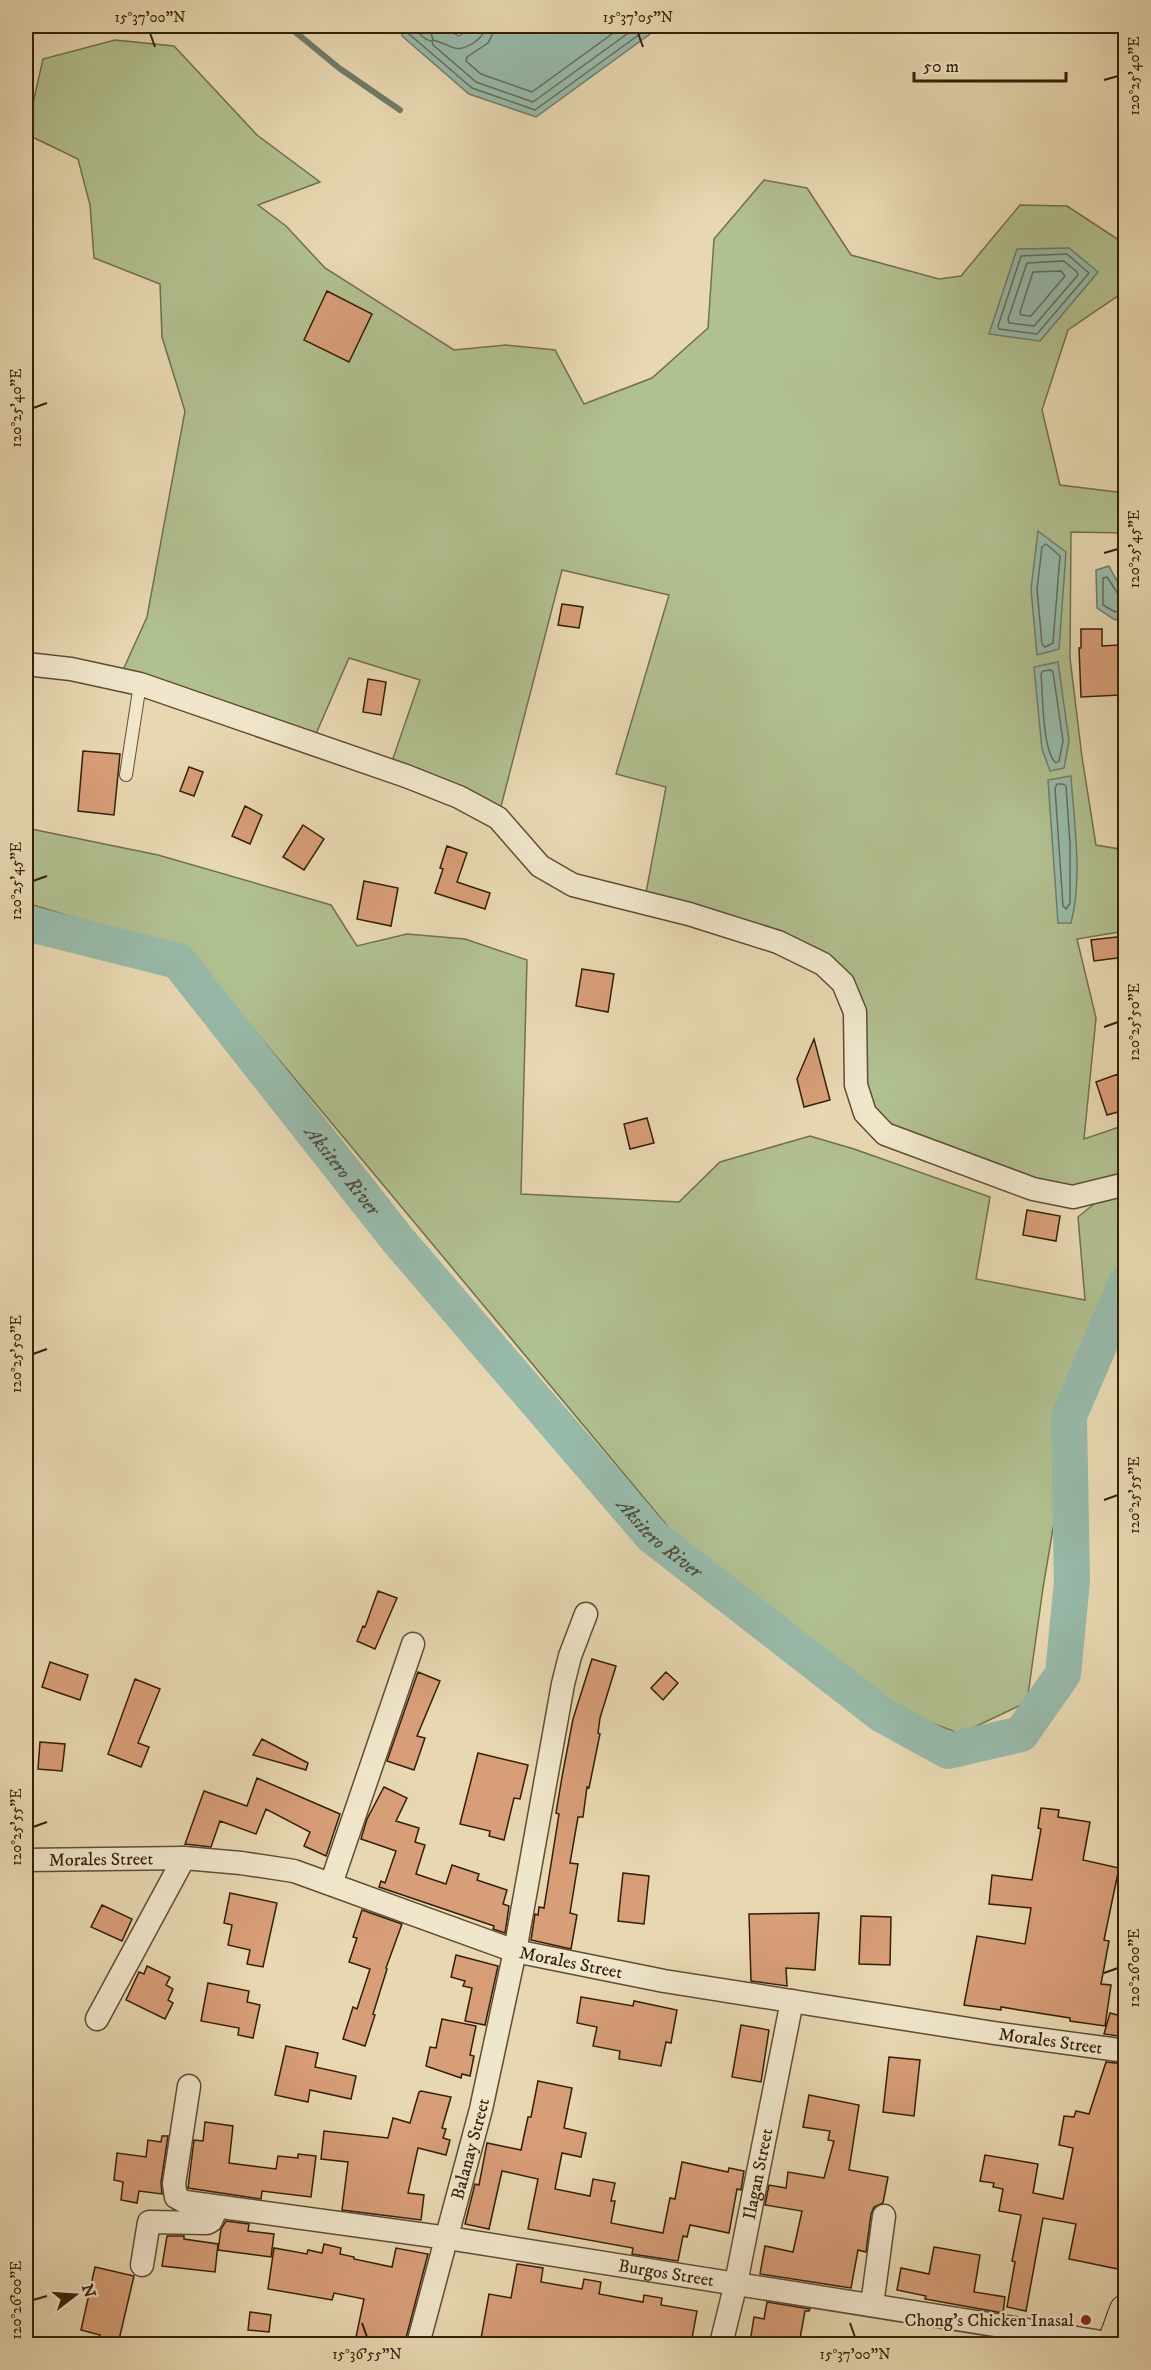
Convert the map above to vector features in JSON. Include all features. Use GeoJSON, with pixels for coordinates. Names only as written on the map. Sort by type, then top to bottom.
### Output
{"type":"FeatureCollection","features":[{"type":"Feature","properties":{"kind":"highway"},"geometry":{"type":"LineString","coordinates":[[1114,2344],[1125,2311]]}},
{"type":"Feature","properties":{"kind":"street"},"geometry":{"type":"LineString","coordinates":[[26,664],[71,669],[140,684],[389,770],[459,797],[498,818],[540,866],[573,885],[689,914],[778,942],[823,964],[843,983],[855,1011],[856,1085],[865,1113],[885,1134],[1043,1191],[1073,1197],[1125,1184]]}},
{"type":"Feature","properties":{"kind":"street","name":"Balanay Street"},"geometry":{"type":"LineString","coordinates":[[418,2344],[481,2109],[515,1951],[563,1684],[570,1656],[586,1614]]}},
{"type":"Feature","properties":{"kind":"street"},"geometry":{"type":"LineString","coordinates":[[331,1884],[413,1644]]}},
{"type":"Feature","properties":{"kind":"street"},"geometry":{"type":"LineString","coordinates":[[96,2019],[184,1858]]}},
{"type":"Feature","properties":{"kind":"street","name":"Morales Street"},"geometry":{"type":"LineString","coordinates":[[26,1860],[184,1858],[267,1866],[294,1871],[515,1951],[664,1981],[1125,2051]]}},
{"type":"Feature","properties":{"kind":"street","name":"Ilagan Street"},"geometry":{"type":"LineString","coordinates":[[721,2344],[736,2283],[792,2001]]}},
{"type":"Feature","properties":{"kind":"street","name":"Burgos Street"},"geometry":{"type":"LineString","coordinates":[[189,2086],[174,2184],[176,2197],[185,2202],[448,2238],[1114,2344]]}},
{"type":"Feature","properties":{"kind":"street"},"geometry":{"type":"LineString","coordinates":[[142,2265],[150,2222],[207,2223],[211,2221],[217,2207]]}},
{"type":"Feature","properties":{"kind":"street"},"geometry":{"type":"LineString","coordinates":[[872,2305],[884,2216]]}},
{"type":"Feature","properties":{"kind":"lane"},"geometry":{"type":"LineString","coordinates":[[126,775],[140,684]]}},
{"type":"Feature","properties":{"kind":"green space"},"geometry":{"type":"Polygon","coordinates":[[[115,40],[174,46],[257,135],[320,182],[258,205],[286,226],[325,268],[454,350],[506,345],[555,350],[584,404],[652,378],[708,328],[714,239],[764,180],[807,188],[851,255],[939,279],[961,276],[1020,205],[1067,206],[1125,244],[1125,291],[1068,330],[1042,410],[1060,485],[1125,493],[1125,533],[1071,532],[1070,658],[1096,845],[1125,850],[1125,931],[1077,939],[1096,1018],[1084,1139],[1125,1125],[1126,1282],[1074,1404],[1043,1588],[1027,1702],[960,1734],[892,1707],[669,1528],[190,953],[26,903],[26,828],[158,855],[331,905],[357,946],[407,934],[465,939],[527,960],[521,1194],[679,1202],[720,1162],[810,1136],[854,1149],[990,1197],[976,1279],[1085,1300],[1078,1217],[1111,1190],[1073,1197],[869,1118],[855,1012],[823,964],[644,903],[666,787],[616,774],[669,595],[562,570],[498,818],[389,770],[420,680],[349,658],[312,743],[123,670],[147,617],[185,411],[162,337],[160,284],[94,258],[90,205],[78,159],[26,134],[43,59],[115,40]]]}},
{"type":"Feature","properties":{"kind":"water"},"geometry":{"type":"Polygon","coordinates":[[[401,26],[438,26],[459,36],[474,26],[661,26],[536,117],[469,94],[402,36],[401,26]]]}},
{"type":"Feature","properties":{"kind":"water"},"geometry":{"type":"Polygon","coordinates":[[[1069,248],[1098,272],[1040,341],[989,334],[1017,249],[1069,248]]]}},
{"type":"Feature","properties":{"kind":"water"},"geometry":{"type":"Polygon","coordinates":[[[1038,531],[1066,552],[1059,649],[1037,655],[1031,589],[1038,531]]]}},
{"type":"Feature","properties":{"kind":"water"},"geometry":{"type":"Polygon","coordinates":[[[1109,566],[1122,590],[1125,602],[1122,617],[1115,620],[1097,608],[1096,570],[1109,566]]]}},
{"type":"Feature","properties":{"kind":"water"},"geometry":{"type":"Polygon","coordinates":[[[1058,662],[1069,741],[1064,768],[1050,771],[1042,749],[1034,667],[1058,662]]]}},
{"type":"Feature","properties":{"kind":"water"},"geometry":{"type":"Polygon","coordinates":[[[1071,776],[1077,850],[1075,905],[1071,923],[1058,923],[1048,780],[1071,776]]]}},
{"type":"Feature","properties":{"kind":"building"},"geometry":{"type":"Polygon","coordinates":[[[327,291],[372,314],[349,362],[304,340],[327,291]]]}},
{"type":"Feature","properties":{"kind":"building"},"geometry":{"type":"Polygon","coordinates":[[[562,604],[583,607],[579,628],[558,625],[562,604]]]}},
{"type":"Feature","properties":{"kind":"building"},"geometry":{"type":"Polygon","coordinates":[[[1081,629],[1102,629],[1102,646],[1119,645],[1120,695],[1081,697],[1079,648],[1081,648],[1081,629]]]}},
{"type":"Feature","properties":{"kind":"building"},"geometry":{"type":"Polygon","coordinates":[[[368,679],[386,682],[381,715],[363,712],[368,679]]]}},
{"type":"Feature","properties":{"kind":"building"},"geometry":{"type":"Polygon","coordinates":[[[83,751],[120,754],[114,815],[78,811],[83,751]]]}},
{"type":"Feature","properties":{"kind":"building"},"geometry":{"type":"Polygon","coordinates":[[[189,767],[203,772],[194,796],[180,791],[189,767]]]}},
{"type":"Feature","properties":{"kind":"building"},"geometry":{"type":"Polygon","coordinates":[[[245,806],[262,815],[250,844],[232,836],[245,806]]]}},
{"type":"Feature","properties":{"kind":"building"},"geometry":{"type":"Polygon","coordinates":[[[303,825],[324,839],[304,870],[283,857],[303,825]]]}},
{"type":"Feature","properties":{"kind":"building"},"geometry":{"type":"Polygon","coordinates":[[[447,846],[467,853],[457,882],[490,893],[485,909],[435,893],[443,869],[440,868],[447,846]]]}},
{"type":"Feature","properties":{"kind":"building"},"geometry":{"type":"Polygon","coordinates":[[[364,881],[398,888],[391,926],[357,919],[364,881]]]}},
{"type":"Feature","properties":{"kind":"building"},"geometry":{"type":"Polygon","coordinates":[[[1125,936],[1125,957],[1094,961],[1091,940],[1125,936]]]}},
{"type":"Feature","properties":{"kind":"building"},"geometry":{"type":"Polygon","coordinates":[[[582,969],[614,974],[608,1012],[576,1006],[582,969]]]}},
{"type":"Feature","properties":{"kind":"building"},"geometry":{"type":"Polygon","coordinates":[[[814,1039],[830,1100],[804,1107],[797,1079],[814,1039]]]}},
{"type":"Feature","properties":{"kind":"building"},"geometry":{"type":"Polygon","coordinates":[[[1118,1074],[1125,1098],[1125,1110],[1107,1115],[1096,1082],[1118,1074]]]}},
{"type":"Feature","properties":{"kind":"building"},"geometry":{"type":"Polygon","coordinates":[[[647,1118],[654,1143],[630,1149],[624,1124],[647,1118]]]}},
{"type":"Feature","properties":{"kind":"building"},"geometry":{"type":"Polygon","coordinates":[[[1027,1210],[1060,1216],[1056,1241],[1023,1235],[1027,1210]]]}},
{"type":"Feature","properties":{"kind":"building"},"geometry":{"type":"Polygon","coordinates":[[[378,1591],[397,1598],[375,1649],[357,1641],[363,1626],[365,1627],[378,1591]]]}},
{"type":"Feature","properties":{"kind":"building"},"geometry":{"type":"Polygon","coordinates":[[[592,1659],[616,1666],[600,1718],[598,1733],[600,1734],[589,1788],[587,1787],[583,1817],[578,1817],[570,1863],[578,1864],[570,1913],[577,1915],[571,1949],[531,1940],[535,1914],[538,1915],[539,1907],[544,1908],[559,1814],[556,1813],[573,1719],[592,1659]]]}},
{"type":"Feature","properties":{"kind":"building"},"geometry":{"type":"Polygon","coordinates":[[[50,1662],[88,1675],[80,1700],[42,1687],[50,1662]]]}},
{"type":"Feature","properties":{"kind":"building"},"geometry":{"type":"Polygon","coordinates":[[[418,1672],[440,1681],[417,1736],[425,1738],[414,1770],[387,1761],[418,1672]]]}},
{"type":"Feature","properties":{"kind":"building"},"geometry":{"type":"Polygon","coordinates":[[[666,1672],[678,1683],[663,1700],[651,1688],[666,1672]]]}},
{"type":"Feature","properties":{"kind":"building"},"geometry":{"type":"Polygon","coordinates":[[[135,1679],[160,1689],[138,1743],[149,1747],[141,1767],[108,1754],[135,1679]]]}},
{"type":"Feature","properties":{"kind":"building"},"geometry":{"type":"Polygon","coordinates":[[[262,1739],[308,1763],[306,1770],[253,1755],[262,1739]]]}},
{"type":"Feature","properties":{"kind":"building"},"geometry":{"type":"Polygon","coordinates":[[[40,1742],[65,1744],[62,1771],[38,1769],[40,1742]]]}},
{"type":"Feature","properties":{"kind":"building"},"geometry":{"type":"Polygon","coordinates":[[[478,1753],[528,1765],[520,1799],[514,1798],[504,1840],[489,1836],[490,1831],[460,1824],[478,1753]]]}},
{"type":"Feature","properties":{"kind":"building"},"geometry":{"type":"Polygon","coordinates":[[[257,1778],[340,1814],[326,1856],[304,1846],[310,1832],[266,1809],[256,1834],[220,1821],[211,1847],[185,1844],[204,1791],[247,1806],[257,1778]]]}},
{"type":"Feature","properties":{"kind":"building"},"geometry":{"type":"Polygon","coordinates":[[[384,1787],[407,1798],[396,1821],[419,1828],[415,1842],[425,1845],[416,1874],[446,1884],[452,1865],[479,1874],[477,1880],[507,1890],[503,1904],[509,1906],[505,1933],[493,1929],[494,1926],[379,1887],[381,1881],[385,1883],[396,1851],[361,1839],[367,1819],[384,1787]]]}},
{"type":"Feature","properties":{"kind":"building"},"geometry":{"type":"Polygon","coordinates":[[[1041,1808],[1059,1810],[1058,1817],[1090,1822],[1083,1860],[1119,1868],[1104,1940],[1109,1941],[1101,1984],[1111,1985],[1105,2026],[1001,2007],[1001,2010],[964,2005],[977,1936],[1025,1944],[1031,1908],[989,1904],[992,1875],[1032,1880],[1041,1829],[1038,1828],[1041,1808]]]}},
{"type":"Feature","properties":{"kind":"building"},"geometry":{"type":"Polygon","coordinates":[[[623,1873],[649,1876],[644,1924],[618,1921],[623,1873]]]}},
{"type":"Feature","properties":{"kind":"building"},"geometry":{"type":"Polygon","coordinates":[[[230,1893],[277,1903],[263,1967],[247,1964],[250,1950],[228,1945],[232,1925],[224,1923],[230,1893]]]}},
{"type":"Feature","properties":{"kind":"building"},"geometry":{"type":"Polygon","coordinates":[[[102,1905],[132,1919],[122,1941],[91,1927],[102,1905]]]}},
{"type":"Feature","properties":{"kind":"building"},"geometry":{"type":"Polygon","coordinates":[[[362,1910],[402,1924],[386,1968],[365,2046],[343,2039],[353,2007],[357,2009],[370,1969],[349,1962],[357,1938],[353,1937],[362,1910]]]}},
{"type":"Feature","properties":{"kind":"building"},"geometry":{"type":"Polygon","coordinates":[[[819,1913],[815,1970],[786,1968],[787,1986],[751,1981],[749,1914],[819,1913]]]}},
{"type":"Feature","properties":{"kind":"building"},"geometry":{"type":"Polygon","coordinates":[[[861,1916],[891,1917],[890,1965],[859,1964],[861,1916]]]}},
{"type":"Feature","properties":{"kind":"building"},"geometry":{"type":"Polygon","coordinates":[[[456,1955],[498,1966],[485,2025],[465,2021],[472,1988],[463,1986],[465,1981],[451,1977],[456,1955]]]}},
{"type":"Feature","properties":{"kind":"building"},"geometry":{"type":"Polygon","coordinates":[[[147,1966],[170,1977],[166,1985],[173,1989],[168,2000],[173,2003],[165,2019],[126,2000],[139,1972],[144,1974],[147,1966]]]}},
{"type":"Feature","properties":{"kind":"building"},"geometry":{"type":"Polygon","coordinates":[[[208,1983],[249,1991],[247,2002],[260,2005],[253,2038],[238,2035],[239,2028],[201,2021],[208,1983]]]}},
{"type":"Feature","properties":{"kind":"building"},"geometry":{"type":"Polygon","coordinates":[[[581,1997],[633,2006],[634,2001],[677,2010],[671,2043],[666,2042],[661,2066],[619,2059],[620,2051],[593,2046],[597,2027],[577,2023],[581,1997]]]}},
{"type":"Feature","properties":{"kind":"building"},"geometry":{"type":"Polygon","coordinates":[[[1110,2013],[1121,2016],[1125,2013],[1125,2037],[1104,2034],[1110,2013]]]}},
{"type":"Feature","properties":{"kind":"building"},"geometry":{"type":"Polygon","coordinates":[[[442,2019],[476,2026],[470,2055],[474,2056],[470,2076],[462,2074],[461,2078],[426,2066],[430,2047],[436,2048],[442,2019]]]}},
{"type":"Feature","properties":{"kind":"building"},"geometry":{"type":"Polygon","coordinates":[[[741,2025],[769,2030],[761,2082],[732,2077],[741,2025]]]}},
{"type":"Feature","properties":{"kind":"building"},"geometry":{"type":"Polygon","coordinates":[[[286,2046],[318,2053],[315,2067],[356,2076],[351,2099],[310,2090],[308,2102],[275,2095],[286,2046]]]}},
{"type":"Feature","properties":{"kind":"building"},"geometry":{"type":"Polygon","coordinates":[[[889,2057],[920,2060],[914,2116],[883,2112],[889,2057]]]}},
{"type":"Feature","properties":{"kind":"building"},"geometry":{"type":"Polygon","coordinates":[[[1106,2062],[1125,2064],[1125,2152],[1122,2169],[1125,2170],[1125,2228],[1118,2269],[1069,2259],[1076,2224],[1043,2218],[1026,2311],[1007,2307],[1015,2262],[1012,2261],[1021,2215],[999,2211],[1003,2189],[993,2187],[994,2183],[980,2181],[985,2155],[1038,2164],[1033,2193],[1063,2199],[1073,2148],[1059,2145],[1064,2116],[1074,2117],[1076,2111],[1089,2114],[1106,2062]]]}},
{"type":"Feature","properties":{"kind":"building"},"geometry":{"type":"Polygon","coordinates":[[[538,2081],[572,2088],[564,2128],[586,2133],[581,2157],[562,2153],[555,2189],[590,2196],[593,2179],[615,2183],[611,2201],[615,2201],[611,2223],[663,2233],[670,2198],[675,2199],[682,2162],[728,2172],[729,2168],[744,2171],[741,2190],[737,2189],[729,2233],[690,2225],[687,2237],[683,2236],[678,2261],[632,2254],[633,2248],[528,2229],[538,2179],[502,2171],[489,2229],[465,2224],[475,2184],[479,2185],[487,2143],[521,2150],[528,2117],[531,2117],[538,2081]]]}},
{"type":"Feature","properties":{"kind":"building"},"geometry":{"type":"Polygon","coordinates":[[[421,2091],[451,2097],[442,2128],[446,2129],[443,2138],[450,2140],[446,2155],[418,2148],[408,2193],[424,2195],[421,2220],[342,2210],[348,2162],[321,2159],[324,2131],[388,2138],[393,2118],[410,2123],[421,2091]]]}},
{"type":"Feature","properties":{"kind":"building"},"geometry":{"type":"Polygon","coordinates":[[[809,2095],[859,2105],[849,2170],[888,2177],[883,2203],[874,2207],[871,2214],[866,2252],[858,2250],[851,2288],[760,2274],[765,2246],[793,2252],[802,2211],[765,2205],[769,2185],[786,2188],[788,2172],[824,2178],[834,2141],[828,2140],[830,2131],[803,2127],[809,2095]]]}},
{"type":"Feature","properties":{"kind":"building"},"geometry":{"type":"Polygon","coordinates":[[[205,2122],[233,2126],[229,2163],[276,2169],[278,2156],[298,2158],[298,2154],[316,2156],[311,2197],[262,2191],[261,2199],[188,2188],[194,2140],[203,2141],[205,2122]]]}},
{"type":"Feature","properties":{"kind":"building"},"geometry":{"type":"Polygon","coordinates":[[[162,2136],[168,2136],[161,2182],[162,2194],[139,2191],[137,2203],[121,2200],[123,2182],[114,2180],[117,2153],[146,2157],[148,2140],[161,2142],[162,2136]]]}},
{"type":"Feature","properties":{"kind":"building"},"geometry":{"type":"Polygon","coordinates":[[[226,2221],[249,2224],[248,2231],[274,2234],[271,2257],[218,2250],[221,2229],[226,2221]]]}},
{"type":"Feature","properties":{"kind":"building"},"geometry":{"type":"Polygon","coordinates":[[[167,2236],[184,2236],[184,2239],[218,2244],[215,2272],[162,2266],[167,2236]]]}},
{"type":"Feature","properties":{"kind":"building"},"geometry":{"type":"Polygon","coordinates":[[[324,2244],[341,2248],[340,2254],[354,2257],[354,2259],[392,2267],[396,2248],[428,2254],[406,2338],[401,2337],[399,2344],[356,2337],[364,2299],[334,2293],[332,2300],[268,2289],[274,2248],[307,2254],[308,2250],[322,2253],[324,2244]]]}},
{"type":"Feature","properties":{"kind":"building"},"geometry":{"type":"Polygon","coordinates":[[[934,2247],[980,2255],[974,2292],[1005,2297],[1003,2313],[925,2299],[926,2296],[897,2290],[901,2268],[929,2274],[934,2247]]]}},
{"type":"Feature","properties":{"kind":"building"},"geometry":{"type":"Polygon","coordinates":[[[517,2264],[543,2268],[541,2282],[582,2289],[584,2279],[601,2282],[599,2294],[643,2302],[644,2295],[662,2298],[661,2305],[697,2311],[691,2344],[480,2344],[489,2294],[511,2298],[517,2264]]]}},
{"type":"Feature","properties":{"kind":"building"},"geometry":{"type":"Polygon","coordinates":[[[95,2267],[134,2276],[118,2344],[98,2340],[100,2335],[81,2330],[95,2267]]]}},
{"type":"Feature","properties":{"kind":"building"},"geometry":{"type":"Polygon","coordinates":[[[767,2302],[810,2309],[805,2311],[799,2344],[750,2342],[754,2317],[764,2319],[767,2302]]]}},
{"type":"Feature","properties":{"kind":"building"},"geometry":{"type":"Polygon","coordinates":[[[250,2312],[271,2315],[269,2332],[248,2330],[250,2312]]]}},
{"type":"Feature","properties":{"kind":"waterway"},"geometry":{"type":"LineString","coordinates":[[288,26],[339,68],[400,110]]}},
{"type":"Feature","properties":{"kind":"waterway","name":"Aksitero River"},"geometry":{"type":"LineString","coordinates":[[26,923],[178,961],[398,1240],[652,1536],[881,1714],[948,1751],[1021,1734],[1063,1674],[1072,1581],[1069,1416],[1126,1283]]}},
{"type":"Feature","properties":{"kind":"place","name":"Chong's Chicken Inasal"},"geometry":{"type":"Point","coordinates":[1086,2320]}}]}
